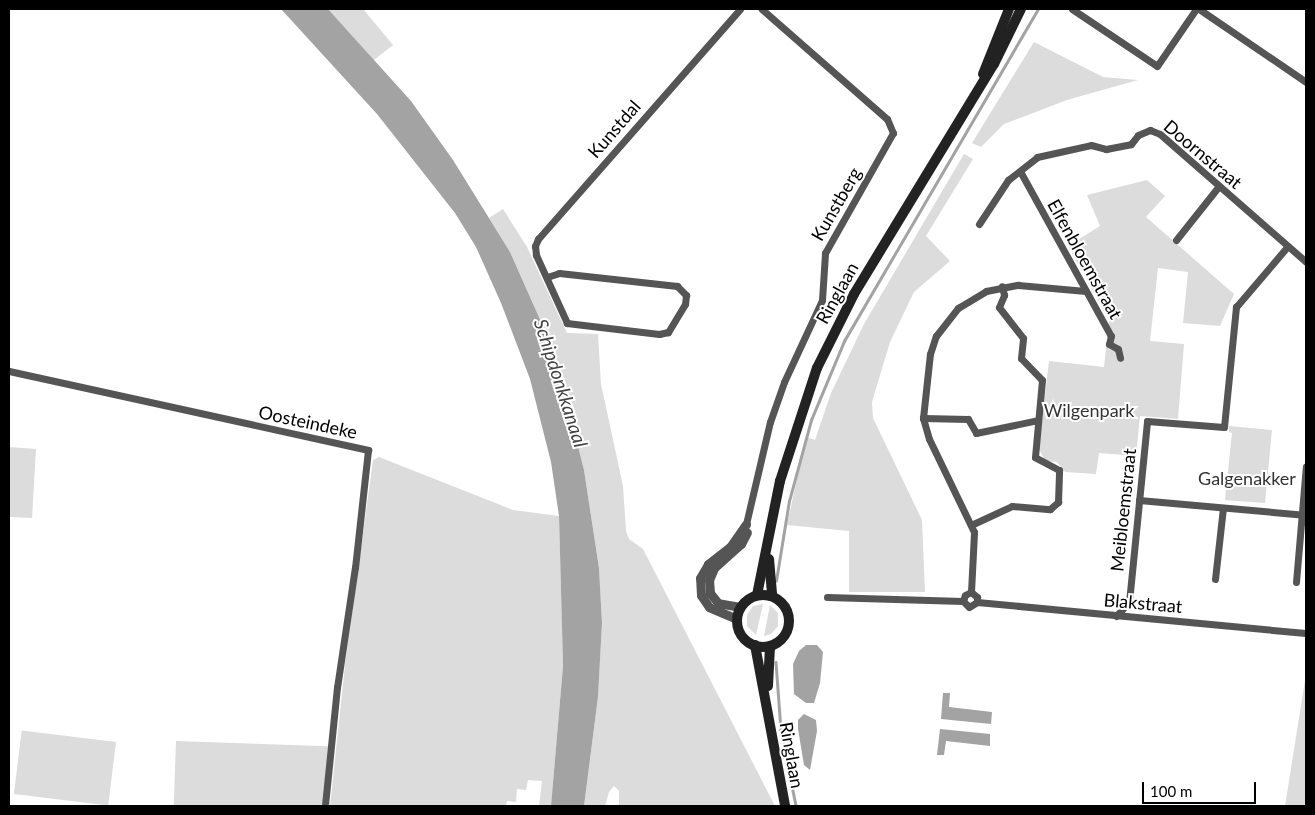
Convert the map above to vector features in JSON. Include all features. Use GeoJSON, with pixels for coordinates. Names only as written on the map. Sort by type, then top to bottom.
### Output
{"type":"FeatureCollection","features":[{"type":"Feature","properties":{"kind":"main road","name":"Ringlaan"},"geometry":{"type":"LineString","coordinates":[[982,80],[1010,9]]}},
{"type":"Feature","properties":{"kind":"main road","name":"Ringlaan"},"geometry":{"type":"LineString","coordinates":[[757,595],[791,440],[825,350],[854,294],[982,80],[994,64],[1021,9]]}},
{"type":"Feature","properties":{"kind":"main road","name":"Ringlaan"},"geometry":{"type":"LineString","coordinates":[[768,543],[772,596]]}},
{"type":"Feature","properties":{"kind":"main road"},"geometry":{"type":"LineString","coordinates":[[757,595],[772,596],[786,608],[789,623],[783,637],[770,646],[755,645],[741,635],[737,619],[740,607],[757,595]]}},
{"type":"Feature","properties":{"kind":"main road","name":"Ringlaan"},"geometry":{"type":"LineString","coordinates":[[755,645],[785,806]]}},
{"type":"Feature","properties":{"kind":"main road","name":"Ringlaan"},"geometry":{"type":"LineString","coordinates":[[767,710],[770,646]]}},
{"type":"Feature","properties":{"kind":"street","name":"Kunstdal"},"geometry":{"type":"LineString","coordinates":[[547,277],[559,273],[677,286],[686,295],[685,304],[664,334],[573,326],[564,318],[536,255],[538,239],[740,9]]}},
{"type":"Feature","properties":{"kind":"street","name":"Kunstberg"},"geometry":{"type":"LineString","coordinates":[[746,524],[770,422],[784,382],[822,300],[825,253],[893,133],[888,118],[762,9]]}},
{"type":"Feature","properties":{"kind":"street"},"geometry":{"type":"LineString","coordinates":[[1072,9],[1157,66],[1198,9],[1306,82]]}},
{"type":"Feature","properties":{"kind":"street","name":"Doornstraat"},"geometry":{"type":"LineString","coordinates":[[979,224],[1008,180],[1021,173],[1037,157],[1090,145],[1106,149],[1131,144],[1138,135],[1150,130],[1160,134],[1306,262]]}},
{"type":"Feature","properties":{"kind":"street","name":"Elfenbloemstraat"},"geometry":{"type":"LineString","coordinates":[[1021,173],[1111,336],[1109,344],[1118,349],[1120,358]]}},
{"type":"Feature","properties":{"kind":"street"},"geometry":{"type":"LineString","coordinates":[[1176,240],[1219,186]]}},
{"type":"Feature","properties":{"kind":"street","name":"Meibloemstraat"},"geometry":{"type":"LineString","coordinates":[[1129,602],[1147,421],[1224,427],[1236,307],[1288,246]]}},
{"type":"Feature","properties":{"kind":"street"},"geometry":{"type":"LineString","coordinates":[[971,592],[975,545],[971,525],[929,439],[923,418],[930,354],[936,336],[958,308],[986,291],[1002,286],[1086,291]]}},
{"type":"Feature","properties":{"kind":"street"},"geometry":{"type":"LineString","coordinates":[[971,525],[1012,506],[1050,509],[1058,502],[1059,470],[1035,457],[1042,380],[1037,372],[1021,358],[1022,338],[999,307],[1004,295],[1002,286]]}},
{"type":"Feature","properties":{"kind":"street","name":"Oosteindeke"},"geometry":{"type":"LineString","coordinates":[[9,371],[368,450],[355,567],[337,687],[326,806]]}},
{"type":"Feature","properties":{"kind":"street"},"geometry":{"type":"LineString","coordinates":[[923,418],[968,419],[976,433],[1038,420]]}},
{"type":"Feature","properties":{"kind":"street"},"geometry":{"type":"LineString","coordinates":[[1296,582],[1304,514],[1306,466]]}},
{"type":"Feature","properties":{"kind":"street"},"geometry":{"type":"LineString","coordinates":[[1139,500],[1304,514]]}},
{"type":"Feature","properties":{"kind":"street"},"geometry":{"type":"LineString","coordinates":[[1215,578],[1224,508]]}},
{"type":"Feature","properties":{"kind":"street"},"geometry":{"type":"LineString","coordinates":[[740,607],[718,603],[708,586],[714,568],[741,544],[748,530],[746,524]]}},
{"type":"Feature","properties":{"kind":"street"},"geometry":{"type":"LineString","coordinates":[[737,619],[709,607],[701,595],[700,578],[708,564],[730,547],[746,524]]}},
{"type":"Feature","properties":{"kind":"street"},"geometry":{"type":"LineString","coordinates":[[827,597],[963,601],[969,607],[977,602],[976,594],[971,592],[965,594],[963,601]]}},
{"type":"Feature","properties":{"kind":"street","name":"Blakstraat"},"geometry":{"type":"LineString","coordinates":[[977,602],[1306,633]]}},
{"type":"Feature","properties":{"kind":"street"},"geometry":{"type":"LineString","coordinates":[[1116,616],[1129,602],[1138,618]]}},
{"type":"Feature","properties":{"kind":"green space"},"geometry":{"type":"Polygon","coordinates":[[[328,9],[363,9],[393,45],[374,60],[328,9]]]}},
{"type":"Feature","properties":{"kind":"green space"},"geometry":{"type":"Polygon","coordinates":[[[1034,42],[1103,77],[1138,80],[1067,100],[1004,124],[981,147],[972,143],[1034,42]]]}},
{"type":"Feature","properties":{"kind":"green space"},"geometry":{"type":"Polygon","coordinates":[[[964,154],[973,159],[926,236],[950,261],[914,292],[890,342],[872,402],[873,418],[922,520],[925,592],[849,592],[849,531],[787,525],[806,437],[815,440],[831,393],[864,324],[964,154]]]}},
{"type":"Feature","properties":{"kind":"green space","name":"Wilgenpark"},"geometry":{"type":"Polygon","coordinates":[[[1147,180],[1165,196],[1146,217],[1234,294],[1220,326],[1183,323],[1188,272],[1158,268],[1150,341],[1184,344],[1178,419],[1140,416],[1136,456],[1099,453],[1096,474],[1065,472],[1057,462],[1045,461],[1039,449],[1049,361],[1104,367],[1109,320],[1068,246],[1100,226],[1087,195],[1147,180]]]}},
{"type":"Feature","properties":{"kind":"green space"},"geometry":{"type":"Polygon","coordinates":[[[503,209],[527,247],[567,333],[598,334],[601,384],[623,486],[626,531],[629,539],[643,549],[775,806],[619,806],[619,791],[614,786],[609,792],[605,806],[584,806],[598,697],[602,623],[599,568],[584,470],[554,351],[510,252],[489,218],[503,209]]]}},
{"type":"Feature","properties":{"kind":"green space","name":"Galgenakker"},"geometry":{"type":"Polygon","coordinates":[[[1229,426],[1272,430],[1265,503],[1225,500],[1232,433],[1229,432],[1229,426]]]}},
{"type":"Feature","properties":{"kind":"green space"},"geometry":{"type":"Polygon","coordinates":[[[9,447],[36,449],[32,518],[9,517],[9,447]]]}},
{"type":"Feature","properties":{"kind":"green space"},"geometry":{"type":"Polygon","coordinates":[[[379,457],[513,510],[559,516],[563,666],[551,806],[539,806],[542,781],[528,780],[526,790],[517,789],[516,802],[507,801],[506,806],[330,806],[345,665],[373,460],[379,457]]]}},
{"type":"Feature","properties":{"kind":"green space"},"geometry":{"type":"Polygon","coordinates":[[[763,604],[756,635],[747,626],[747,615],[753,606],[763,604]]]}},
{"type":"Feature","properties":{"kind":"green space"},"geometry":{"type":"Polygon","coordinates":[[[770,605],[778,613],[778,626],[771,634],[764,636],[770,605]]]}},
{"type":"Feature","properties":{"kind":"green space"},"geometry":{"type":"Polygon","coordinates":[[[1306,674],[1306,806],[1285,806],[1306,674]]]}},
{"type":"Feature","properties":{"kind":"green space"},"geometry":{"type":"Polygon","coordinates":[[[22,730],[116,742],[108,806],[14,794],[22,730]]]}},
{"type":"Feature","properties":{"kind":"green space"},"geometry":{"type":"Polygon","coordinates":[[[176,741],[328,746],[326,806],[174,806],[176,741]]]}},
{"type":"Feature","properties":{"kind":"water","name":"Schipdonkkanaal"},"geometry":{"type":"Polygon","coordinates":[[[281,9],[328,9],[411,101],[453,160],[510,252],[554,351],[584,470],[599,568],[602,623],[598,697],[584,806],[551,806],[563,666],[559,516],[551,462],[530,379],[501,303],[476,247],[455,213],[377,114],[281,9]]]}},
{"type":"Feature","properties":{"kind":"water"},"geometry":{"type":"Polygon","coordinates":[[[806,645],[817,645],[823,652],[820,683],[814,703],[806,703],[794,694],[793,664],[799,651],[806,645]]]}},
{"type":"Feature","properties":{"kind":"water"},"geometry":{"type":"Polygon","coordinates":[[[943,693],[950,693],[949,707],[992,712],[991,724],[941,719],[943,693]]]}},
{"type":"Feature","properties":{"kind":"water"},"geometry":{"type":"Polygon","coordinates":[[[804,714],[816,720],[817,731],[810,770],[804,765],[798,729],[798,720],[804,714]]]}},
{"type":"Feature","properties":{"kind":"water"},"geometry":{"type":"Polygon","coordinates":[[[940,729],[990,734],[990,746],[946,741],[944,755],[937,755],[940,729]]]}},
{"type":"Feature","properties":{"kind":"waterway"},"geometry":{"type":"LineString","coordinates":[[776,581],[789,501],[811,420],[844,341],[1038,9]]}},
{"type":"Feature","properties":{"kind":"waterway"},"geometry":{"type":"LineString","coordinates":[[776,662],[781,730],[796,806]]}}]}
